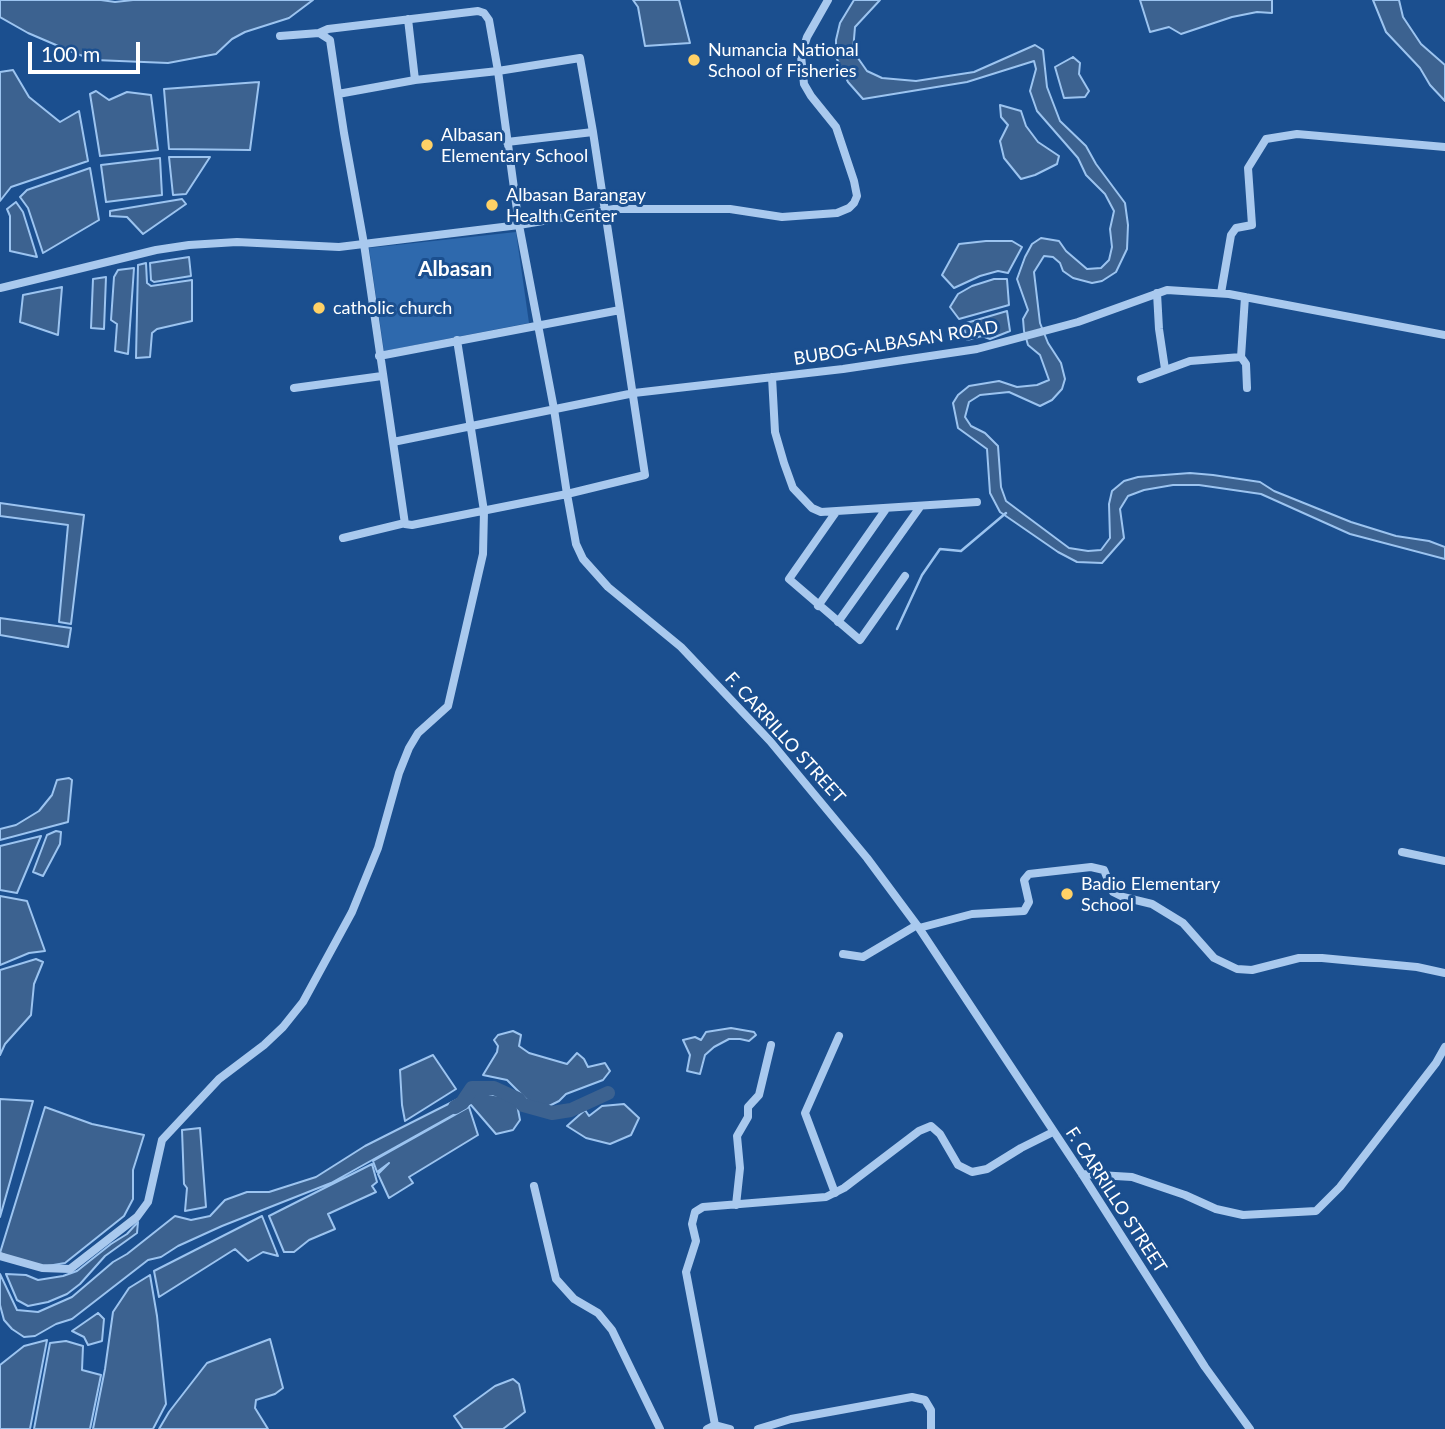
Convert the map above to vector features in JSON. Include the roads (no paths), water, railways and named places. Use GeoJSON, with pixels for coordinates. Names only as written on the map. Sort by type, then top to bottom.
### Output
{"type":"FeatureCollection","features":[{"type":"Feature","properties":{"kind":"street"},"geometry":{"type":"LineString","coordinates":[[0,288],[156,250],[189,245],[237,242],[339,247],[519,225],[604,211],[730,209],[782,217],[828,216],[849,208],[857,196],[836,127],[804,84],[801,56],[807,37],[828,0]]}},
{"type":"Feature","properties":{"kind":"street","name":"F. CARRILLO STREET"},"geometry":{"type":"LineString","coordinates":[[408,19],[478,11],[484,13],[489,20],[519,225],[576,544],[591,570],[681,647],[770,741],[824,805],[918,926],[1082,1174],[1205,1367],[1250,1429]]}},
{"type":"Feature","properties":{"kind":"street"},"geometry":{"type":"LineString","coordinates":[[280,36],[319,33],[328,29],[408,19],[415,80]]}},
{"type":"Feature","properties":{"kind":"street"},"geometry":{"type":"LineString","coordinates":[[319,33],[330,40],[364,244],[405,523]]}},
{"type":"Feature","properties":{"kind":"street"},"geometry":{"type":"LineString","coordinates":[[338,94],[415,80],[580,58],[645,475],[568,494],[412,525],[405,523],[343,538]]}},
{"type":"Feature","properties":{"kind":"street"},"geometry":{"type":"LineString","coordinates":[[507,142],[593,132]]}},
{"type":"Feature","properties":{"kind":"street"},"geometry":{"type":"LineString","coordinates":[[1221,293],[1231,235],[1236,229],[1252,225],[1248,168],[1266,139],[1297,134],[1445,147]]}},
{"type":"Feature","properties":{"kind":"street","name":"BUBOG-ALBASAN ROAD"},"geometry":{"type":"LineString","coordinates":[[393,442],[634,393],[977,349],[1078,322],[1167,290],[1221,293],[1445,335]]}},
{"type":"Feature","properties":{"kind":"street"},"geometry":{"type":"LineString","coordinates":[[1157,293],[1165,369]]}},
{"type":"Feature","properties":{"kind":"street"},"geometry":{"type":"LineString","coordinates":[[1245,297],[1241,357],[1246,364],[1247,388]]}},
{"type":"Feature","properties":{"kind":"street"},"geometry":{"type":"LineString","coordinates":[[379,356],[620,310]]}},
{"type":"Feature","properties":{"kind":"street"},"geometry":{"type":"LineString","coordinates":[[0,1256],[42,1268],[70,1269],[137,1217],[148,1202],[162,1140],[219,1079],[283,1027],[303,1002],[352,912],[378,848],[409,748],[418,733],[448,706],[483,554],[484,510],[457,340]]}},
{"type":"Feature","properties":{"kind":"street"},"geometry":{"type":"LineString","coordinates":[[1141,379],[1165,369],[1203,359],[1241,357]]}},
{"type":"Feature","properties":{"kind":"street"},"geometry":{"type":"LineString","coordinates":[[294,388],[383,376]]}},
{"type":"Feature","properties":{"kind":"street"},"geometry":{"type":"LineString","coordinates":[[772,377],[775,432],[789,480],[797,495],[812,509],[836,512],[977,502]]}},
{"type":"Feature","properties":{"kind":"street"},"geometry":{"type":"LineString","coordinates":[[838,622],[920,506]]}},
{"type":"Feature","properties":{"kind":"street"},"geometry":{"type":"LineString","coordinates":[[818,606],[886,509]]}},
{"type":"Feature","properties":{"kind":"street"},"geometry":{"type":"LineString","coordinates":[[836,512],[789,579],[818,606],[860,640],[905,576]]}},
{"type":"Feature","properties":{"kind":"street"},"geometry":{"type":"LineString","coordinates":[[1402,852],[1445,861]]}},
{"type":"Feature","properties":{"kind":"street"},"geometry":{"type":"LineString","coordinates":[[843,954],[863,957],[918,926],[972,914],[1024,911],[1029,901],[1024,880],[1029,874],[1091,867],[1104,870],[1113,892],[1122,897],[1152,904],[1183,923],[1214,958],[1237,969],[1252,970],[1299,958],[1322,958],[1418,967],[1445,973]]}},
{"type":"Feature","properties":{"kind":"street"},"geometry":{"type":"LineString","coordinates":[[835,1193],[805,1113],[839,1036]]}},
{"type":"Feature","properties":{"kind":"street"},"geometry":{"type":"LineString","coordinates":[[736,1205],[740,1168],[737,1136],[748,1117],[748,1107],[759,1095],[771,1045]]}},
{"type":"Feature","properties":{"kind":"street"},"geometry":{"type":"LineString","coordinates":[[1082,1174],[1132,1177],[1216,1209],[1243,1215],[1316,1211],[1340,1187],[1445,1048]]}},
{"type":"Feature","properties":{"kind":"street"},"geometry":{"type":"LineString","coordinates":[[715,1425],[687,1272],[696,1241],[692,1224],[695,1212],[703,1207],[826,1197],[844,1188],[919,1131],[931,1126],[940,1134],[958,1165],[972,1172],[988,1169],[1053,1132]]}},
{"type":"Feature","properties":{"kind":"street"},"geometry":{"type":"LineString","coordinates":[[534,1186],[556,1279],[574,1299],[598,1313],[612,1330],[660,1429]]}},
{"type":"Feature","properties":{"kind":"street"},"geometry":{"type":"LineString","coordinates":[[760,1429],[791,1419],[912,1397],[925,1401],[930,1410],[931,1429]]}},
{"type":"Feature","properties":{"kind":"street"},"geometry":{"type":"LineString","coordinates":[[706,1429],[715,1425],[730,1429]]}},
{"type":"Feature","properties":{"kind":"waterway"},"geometry":{"type":"LineString","coordinates":[[897,629],[922,575],[940,549],[961,551],[1006,513]]}},
{"type":"Feature","properties":{"kind":"waterway"},"geometry":{"type":"LineString","coordinates":[[455,1107],[462,1103],[472,1088],[494,1088],[518,1099],[523,1105],[552,1113],[571,1110],[608,1093]]}},
{"type":"Feature","properties":{"kind":"place","name":"Numancia National School of Fisheries"},"geometry":{"type":"Point","coordinates":[694,60]}},
{"type":"Feature","properties":{"kind":"place","name":"Albasan Elementary School"},"geometry":{"type":"Point","coordinates":[427,145]}},
{"type":"Feature","properties":{"kind":"place","name":"Albasan Barangay Health Center"},"geometry":{"type":"Point","coordinates":[492,205]}},
{"type":"Feature","properties":{"kind":"place","name":"catholic church"},"geometry":{"type":"Point","coordinates":[319,308]}},
{"type":"Feature","properties":{"kind":"place","name":"Badio Elementary School"},"geometry":{"type":"Point","coordinates":[1067,894]}},
{"type":"Feature","properties":{"kind":"district","name":"Albasan"},"geometry":{"type":"Point","coordinates":[455,269]}}]}
